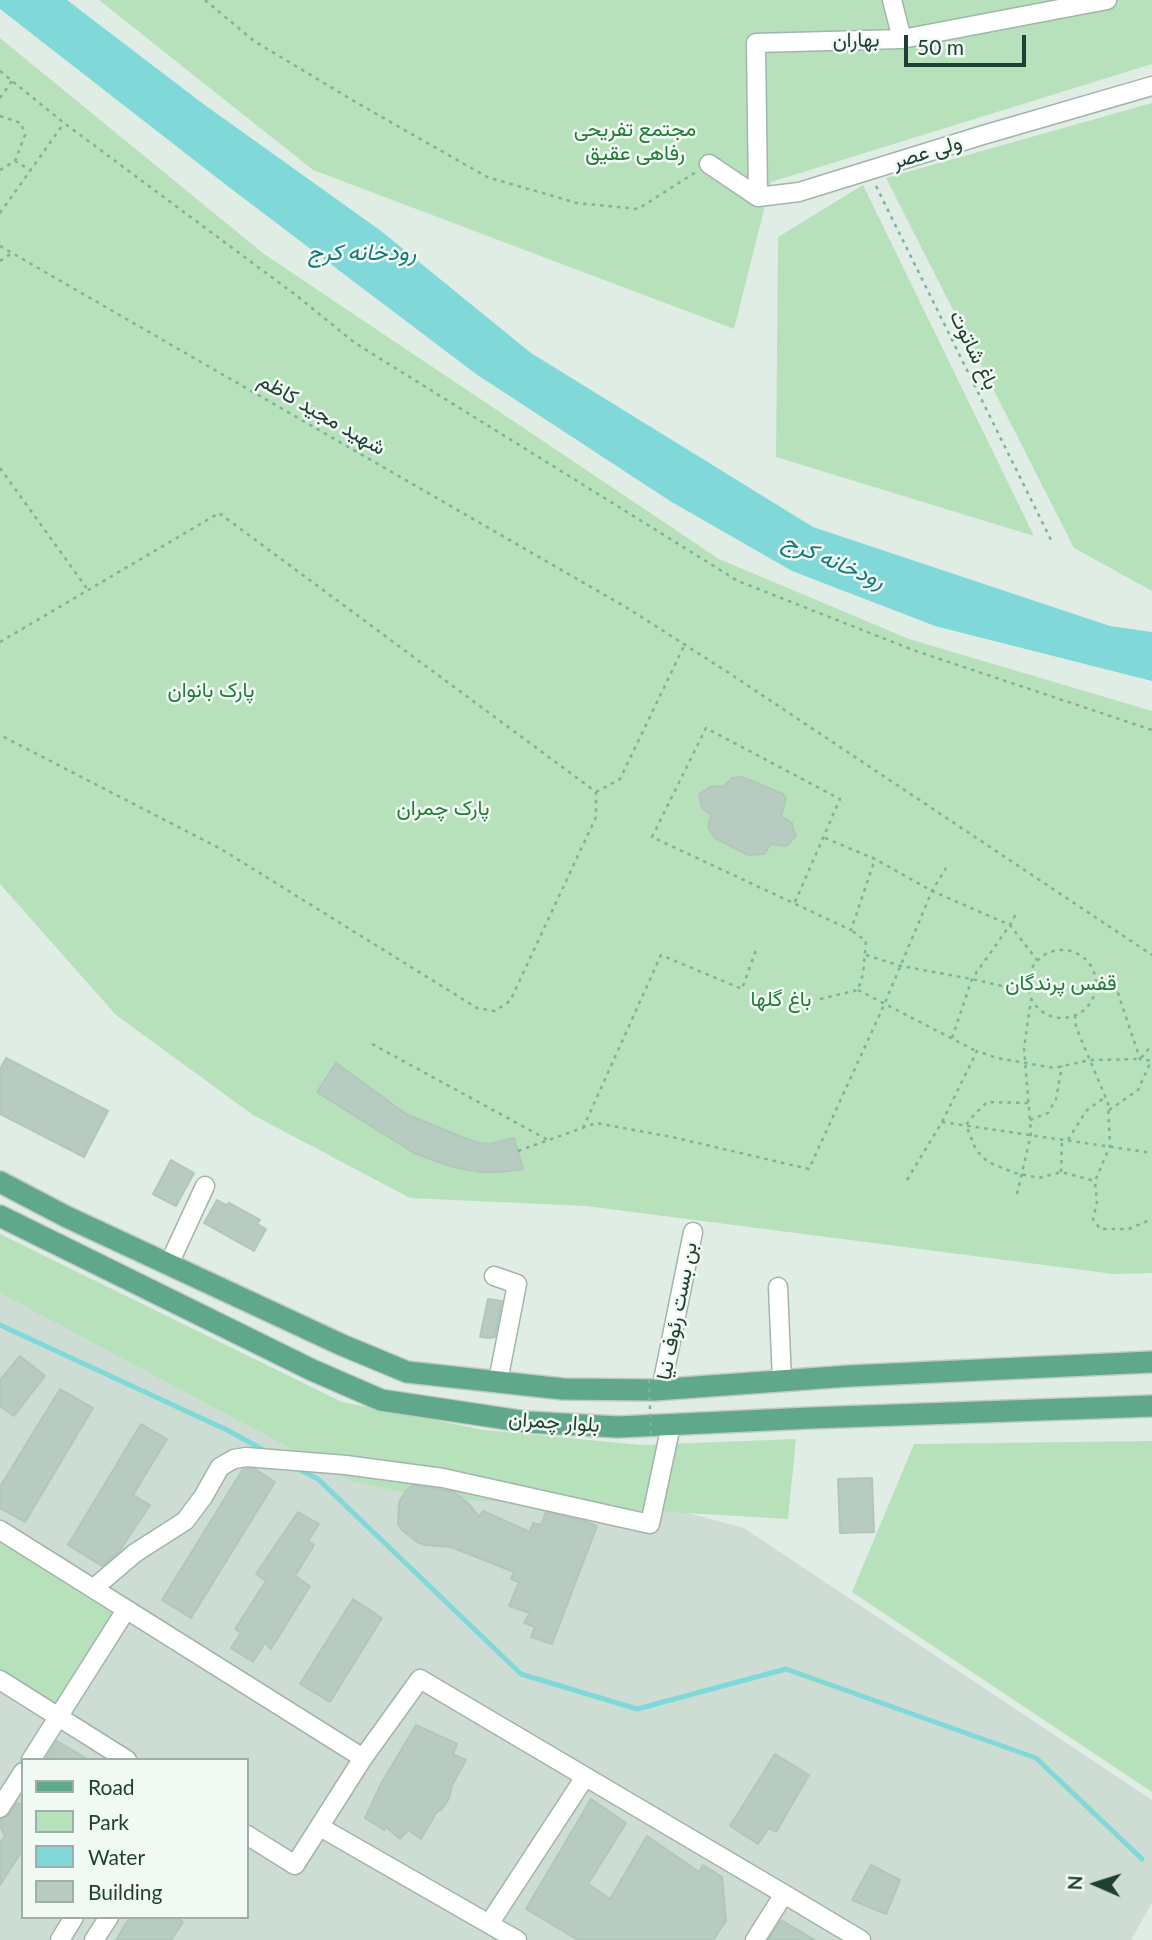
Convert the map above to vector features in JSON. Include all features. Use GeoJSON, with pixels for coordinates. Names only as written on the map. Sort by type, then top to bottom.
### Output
{"type":"FeatureCollection","features":[{"type":"Feature","properties":{"kind":"main road","name":"بلوار چمران"},"geometry":{"type":"LineString","coordinates":[[0,1182],[68,1217],[342,1345],[407,1372],[563,1389],[1152,1362]]}},
{"type":"Feature","properties":{"kind":"main road","name":"بلوار چمران"},"geometry":{"type":"LineString","coordinates":[[0,1216],[312,1370],[381,1400],[527,1422],[618,1427],[1152,1406]]}},
{"type":"Feature","properties":{"kind":"street"},"geometry":{"type":"LineString","coordinates":[[892,0],[902,39]]}},
{"type":"Feature","properties":{"kind":"street","name":"بهاران"},"geometry":{"type":"LineString","coordinates":[[758,197],[756,43],[902,39],[1107,0]]}},
{"type":"Feature","properties":{"kind":"street","name":"ولی عصر"},"geometry":{"type":"LineString","coordinates":[[758,197],[799,192],[1152,86]]}},
{"type":"Feature","properties":{"kind":"street"},"geometry":{"type":"LineString","coordinates":[[709,164],[758,197]]}},
{"type":"Feature","properties":{"kind":"street"},"geometry":{"type":"LineString","coordinates":[[169,1264],[205,1186]]}},
{"type":"Feature","properties":{"kind":"street","name":"بن بست رئوف نیا"},"geometry":{"type":"LineString","coordinates":[[655,1385],[693,1232]]}},
{"type":"Feature","properties":{"kind":"street"},"geometry":{"type":"LineString","coordinates":[[494,1276],[517,1284],[498,1381]]}},
{"type":"Feature","properties":{"kind":"street"},"geometry":{"type":"LineString","coordinates":[[778,1287],[782,1381]]}},
{"type":"Feature","properties":{"kind":"street"},"geometry":{"type":"LineString","coordinates":[[94,1588],[135,1553],[185,1521],[203,1497],[220,1466],[246,1457],[346,1465],[443,1478],[650,1524],[671,1425]]}},
{"type":"Feature","properties":{"kind":"street"},"geometry":{"type":"LineString","coordinates":[[0,1530],[363,1758]]}},
{"type":"Feature","properties":{"kind":"street"},"geometry":{"type":"LineString","coordinates":[[32,1758],[126,1609]]}},
{"type":"Feature","properties":{"kind":"street"},"geometry":{"type":"LineString","coordinates":[[248,1836],[295,1865],[363,1758],[420,1679],[861,1940]]}},
{"type":"Feature","properties":{"kind":"street"},"geometry":{"type":"LineString","coordinates":[[0,1680],[124,1758]]}},
{"type":"Feature","properties":{"kind":"street"},"geometry":{"type":"LineString","coordinates":[[0,1808],[21,1775]]}},
{"type":"Feature","properties":{"kind":"street"},"geometry":{"type":"LineString","coordinates":[[489,1924],[585,1777]]}},
{"type":"Feature","properties":{"kind":"street"},"geometry":{"type":"LineString","coordinates":[[320,1827],[517,1940]]}},
{"type":"Feature","properties":{"kind":"street"},"geometry":{"type":"LineString","coordinates":[[755,1940],[784,1894]]}},
{"type":"Feature","properties":{"kind":"street"},"geometry":{"type":"LineString","coordinates":[[60,1940],[73,1919]]}},
{"type":"Feature","properties":{"kind":"street"},"geometry":{"type":"LineString","coordinates":[[94,1940],[108,1919]]}},
{"type":"Feature","properties":{"kind":"path"},"geometry":{"type":"LineString","coordinates":[[205,0],[254,41],[487,177],[577,203],[638,209],[709,164]]}},
{"type":"Feature","properties":{"kind":"path"},"geometry":{"type":"LineString","coordinates":[[0,71],[64,123],[297,296],[355,343],[737,581],[913,650],[1152,730]]}},
{"type":"Feature","properties":{"kind":"path"},"geometry":{"type":"LineString","coordinates":[[0,98],[12,81]]}},
{"type":"Feature","properties":{"kind":"path"},"geometry":{"type":"LineString","coordinates":[[0,116],[20,123],[25,135],[15,160],[0,170]]}},
{"type":"Feature","properties":{"kind":"path"},"geometry":{"type":"LineString","coordinates":[[0,214],[64,123]]}},
{"type":"Feature","properties":{"kind":"path"},"geometry":{"type":"LineString","coordinates":[[15,160],[30,170]]}},
{"type":"Feature","properties":{"kind":"path","name":"باغ شاتوت"},"geometry":{"type":"LineString","coordinates":[[868,170],[1052,544]]}},
{"type":"Feature","properties":{"kind":"path","name":"شهید مجید کاظم"},"geometry":{"type":"LineString","coordinates":[[0,246],[629,609],[1152,955]]}},
{"type":"Feature","properties":{"kind":"path"},"geometry":{"type":"LineString","coordinates":[[0,261],[12,253]]}},
{"type":"Feature","properties":{"kind":"path"},"geometry":{"type":"LineString","coordinates":[[0,468],[88,590]]}},
{"type":"Feature","properties":{"kind":"path"},"geometry":{"type":"LineString","coordinates":[[0,642],[219,513],[596,792]]}},
{"type":"Feature","properties":{"kind":"path"},"geometry":{"type":"LineString","coordinates":[[596,792],[620,779],[684,645]]}},
{"type":"Feature","properties":{"kind":"path"},"geometry":{"type":"LineString","coordinates":[[795,902],[840,799],[706,729],[652,837],[852,930],[866,941],[863,974],[858,990]]}},
{"type":"Feature","properties":{"kind":"path"},"geometry":{"type":"LineString","coordinates":[[0,735],[221,849],[477,1008],[495,1011],[510,1001],[596,817],[596,792]]}},
{"type":"Feature","properties":{"kind":"path"},"geometry":{"type":"LineString","coordinates":[[824,837],[875,859],[932,891],[1010,925],[1037,960]]}},
{"type":"Feature","properties":{"kind":"path"},"geometry":{"type":"LineString","coordinates":[[852,930],[875,859]]}},
{"type":"Feature","properties":{"kind":"path"},"geometry":{"type":"LineString","coordinates":[[518,1151],[596,1123],[672,1137],[809,1169],[884,1005],[932,891],[946,869]]}},
{"type":"Feature","properties":{"kind":"path"},"geometry":{"type":"LineString","coordinates":[[952,1038],[972,979],[1016,914]]}},
{"type":"Feature","properties":{"kind":"path"},"geometry":{"type":"LineString","coordinates":[[583,1128],[661,955],[742,989],[757,950]]}},
{"type":"Feature","properties":{"kind":"path"},"geometry":{"type":"LineString","coordinates":[[1069,950],[1087,961],[1096,981],[1091,1002],[1075,1015],[1063,1018],[1042,1012],[1031,999],[1027,981],[1030,969],[1046,953],[1069,950]]}},
{"type":"Feature","properties":{"kind":"path"},"geometry":{"type":"LineString","coordinates":[[866,955],[901,966],[1028,992]]}},
{"type":"Feature","properties":{"kind":"path"},"geometry":{"type":"LineString","coordinates":[[1096,981],[1117,990],[1140,1059]]}},
{"type":"Feature","properties":{"kind":"path"},"geometry":{"type":"LineString","coordinates":[[820,999],[858,990],[977,1051],[1025,1064],[1054,1068],[1090,1060],[1152,1061],[1138,1090],[1108,1111]]}},
{"type":"Feature","properties":{"kind":"path"},"geometry":{"type":"LineString","coordinates":[[1017,1194],[1031,1134],[1024,1048],[1031,999]]}},
{"type":"Feature","properties":{"kind":"path"},"geometry":{"type":"LineString","coordinates":[[1075,1015],[1076,1027],[1105,1097],[1108,1111],[1110,1146],[1095,1181],[1097,1202],[1093,1219],[1100,1229],[1129,1229],[1152,1219]]}},
{"type":"Feature","properties":{"kind":"path"},"geometry":{"type":"LineString","coordinates":[[372,1044],[548,1140]]}},
{"type":"Feature","properties":{"kind":"path"},"geometry":{"type":"LineString","coordinates":[[1140,1059],[1152,1045]]}},
{"type":"Feature","properties":{"kind":"path"},"geometry":{"type":"LineString","coordinates":[[907,1180],[942,1122],[977,1051]]}},
{"type":"Feature","properties":{"kind":"path"},"geometry":{"type":"LineString","coordinates":[[1030,1120],[1048,1113],[1056,1099],[1062,1066]]}},
{"type":"Feature","properties":{"kind":"path"},"geometry":{"type":"LineString","coordinates":[[1068,1140],[1086,1111],[1105,1097]]}},
{"type":"Feature","properties":{"kind":"path"},"geometry":{"type":"LineString","coordinates":[[966,1125],[987,1102],[1028,1103]]}},
{"type":"Feature","properties":{"kind":"path"},"geometry":{"type":"LineString","coordinates":[[942,1122],[1152,1153]]}},
{"type":"Feature","properties":{"kind":"path"},"geometry":{"type":"LineString","coordinates":[[966,1125],[976,1150],[988,1161],[1020,1174],[1039,1178],[1061,1172],[1095,1181]]}},
{"type":"Feature","properties":{"kind":"path"},"geometry":{"type":"LineString","coordinates":[[1061,1172],[1062,1139]]}},
{"type":"Feature","properties":{"kind":"path"},"geometry":{"type":"LineString","coordinates":[[651,1434],[655,1385]]}},
{"type":"Feature","properties":{"kind":"shaded area"},"geometry":{"type":"Polygon","coordinates":[[[0,1250],[340,1420],[744,1528],[1152,1800],[1152,1903],[1131,1940],[0,1940],[0,1250]]]}},
{"type":"Feature","properties":{"kind":"green space","name":"مجتمع تفریحی رفاهی عقیق"},"geometry":{"type":"Polygon","coordinates":[[[99,0],[1152,0],[1152,64],[771,182],[734,329],[313,170],[99,0]]]}},
{"type":"Feature","properties":{"kind":"green space","name":"پارک چمران"},"geometry":{"type":"Polygon","coordinates":[[[0,38],[264,254],[719,559],[909,639],[1152,711],[1152,1273],[1114,1274],[586,1206],[410,1198],[253,1115],[116,1015],[0,884],[0,38]]]}},
{"type":"Feature","properties":{"kind":"green space"},"geometry":{"type":"Polygon","coordinates":[[[1152,103],[1152,591],[1074,548],[886,178],[1152,103]]]}},
{"type":"Feature","properties":{"kind":"green space"},"geometry":{"type":"Polygon","coordinates":[[[863,185],[1034,536],[776,457],[778,237],[863,185]]]}},
{"type":"Feature","properties":{"kind":"green space"},"geometry":{"type":"Polygon","coordinates":[[[0,1234],[342,1402],[484,1430],[642,1445],[796,1439],[788,1519],[431,1498],[352,1481],[0,1293],[0,1234]]]}},
{"type":"Feature","properties":{"kind":"green space"},"geometry":{"type":"Polygon","coordinates":[[[1152,1441],[1152,1792],[852,1592],[914,1444],[1152,1441]]]}},
{"type":"Feature","properties":{"kind":"green space"},"geometry":{"type":"Polygon","coordinates":[[[0,1542],[115,1615],[52,1707],[0,1674],[0,1542]]]}},
{"type":"Feature","properties":{"kind":"water","name":"رودخانه کرج"},"geometry":{"type":"Polygon","coordinates":[[[0,0],[67,0],[202,103],[381,231],[531,353],[813,527],[1110,626],[1152,632],[1152,681],[935,626],[792,571],[670,501],[476,374],[0,9],[0,0]]]}},
{"type":"Feature","properties":{"kind":"building"},"geometry":{"type":"Polygon","coordinates":[[[742,777],[783,794],[786,799],[781,816],[792,823],[796,836],[786,846],[771,844],[764,854],[748,855],[715,838],[708,827],[711,815],[702,808],[699,794],[712,786],[723,787],[732,778],[742,777]]]}},
{"type":"Feature","properties":{"kind":"building"},"geometry":{"type":"Polygon","coordinates":[[[6,1058],[108,1111],[84,1157],[0,1114],[0,1069],[6,1058]]]}},
{"type":"Feature","properties":{"kind":"building"},"geometry":{"type":"Polygon","coordinates":[[[336,1063],[406,1114],[479,1143],[490,1144],[514,1138],[523,1169],[480,1172],[453,1167],[414,1153],[317,1092],[336,1063]]]}},
{"type":"Feature","properties":{"kind":"building"},"geometry":{"type":"Polygon","coordinates":[[[171,1160],[194,1173],[176,1206],[153,1194],[171,1160]]]}},
{"type":"Feature","properties":{"kind":"building"},"geometry":{"type":"Polygon","coordinates":[[[217,1200],[226,1205],[229,1203],[260,1220],[257,1224],[266,1229],[254,1251],[204,1223],[217,1200]]]}},
{"type":"Feature","properties":{"kind":"building"},"geometry":{"type":"Polygon","coordinates":[[[488,1299],[502,1301],[495,1337],[489,1338],[480,1337],[488,1299]]]}},
{"type":"Feature","properties":{"kind":"building"},"geometry":{"type":"Polygon","coordinates":[[[20,1356],[45,1376],[14,1416],[0,1406],[0,1380],[20,1356]]]}},
{"type":"Feature","properties":{"kind":"building"},"geometry":{"type":"Polygon","coordinates":[[[60,1389],[93,1408],[25,1522],[0,1508],[0,1487],[60,1389]]]}},
{"type":"Feature","properties":{"kind":"building"},"geometry":{"type":"Polygon","coordinates":[[[141,1424],[167,1439],[133,1495],[150,1505],[118,1553],[102,1566],[68,1545],[141,1424]]]}},
{"type":"Feature","properties":{"kind":"building"},"geometry":{"type":"Polygon","coordinates":[[[243,1469],[255,1469],[275,1482],[191,1618],[162,1600],[243,1469]]]}},
{"type":"Feature","properties":{"kind":"building"},"geometry":{"type":"Polygon","coordinates":[[[872,1478],[874,1532],[840,1533],[838,1479],[872,1478]]]}},
{"type":"Feature","properties":{"kind":"building"},"geometry":{"type":"Polygon","coordinates":[[[413,1485],[454,1492],[469,1504],[479,1517],[483,1511],[530,1532],[533,1523],[541,1525],[546,1512],[597,1526],[552,1644],[531,1637],[535,1627],[524,1623],[530,1613],[509,1606],[519,1582],[511,1579],[514,1572],[451,1547],[417,1542],[402,1530],[398,1524],[399,1502],[413,1485]]]}},
{"type":"Feature","properties":{"kind":"building"},"geometry":{"type":"Polygon","coordinates":[[[298,1512],[319,1524],[308,1541],[314,1545],[295,1576],[310,1586],[271,1649],[265,1643],[253,1662],[231,1648],[241,1633],[235,1629],[266,1581],[256,1574],[298,1512]]]}},
{"type":"Feature","properties":{"kind":"building"},"geometry":{"type":"Polygon","coordinates":[[[353,1599],[382,1618],[330,1702],[300,1684],[353,1599]]]}},
{"type":"Feature","properties":{"kind":"building"},"geometry":{"type":"Polygon","coordinates":[[[416,1725],[457,1744],[453,1754],[466,1760],[452,1785],[447,1802],[436,1813],[421,1839],[408,1830],[400,1839],[386,1827],[384,1830],[365,1818],[381,1784],[416,1725]]]}},
{"type":"Feature","properties":{"kind":"building"},"geometry":{"type":"Polygon","coordinates":[[[57,1741],[86,1758],[46,1758],[57,1741]]]}},
{"type":"Feature","properties":{"kind":"building"},"geometry":{"type":"Polygon","coordinates":[[[775,1754],[809,1775],[776,1832],[769,1828],[758,1844],[730,1826],[775,1754]]]}},
{"type":"Feature","properties":{"kind":"building"},"geometry":{"type":"Polygon","coordinates":[[[591,1799],[626,1823],[588,1884],[610,1899],[647,1836],[699,1872],[703,1865],[722,1877],[726,1921],[713,1940],[578,1940],[526,1909],[591,1799]]]}},
{"type":"Feature","properties":{"kind":"building"},"geometry":{"type":"Polygon","coordinates":[[[17,1803],[21,1804],[21,1852],[0,1885],[0,1843],[5,1836],[0,1819],[9,1815],[17,1803]]]}},
{"type":"Feature","properties":{"kind":"building"},"geometry":{"type":"Polygon","coordinates":[[[871,1865],[900,1880],[886,1914],[852,1900],[871,1865]]]}},
{"type":"Feature","properties":{"kind":"building"},"geometry":{"type":"Polygon","coordinates":[[[129,1919],[179,1919],[183,1922],[171,1940],[116,1940],[129,1919]]]}},
{"type":"Feature","properties":{"kind":"building"},"geometry":{"type":"Polygon","coordinates":[[[781,1920],[815,1940],[768,1940],[781,1920]]]}},
{"type":"Feature","properties":{"kind":"waterway"},"geometry":{"type":"LineString","coordinates":[[0,1325],[227,1430],[269,1453]]}},
{"type":"Feature","properties":{"kind":"waterway"},"geometry":{"type":"LineString","coordinates":[[296,1468],[318,1479],[521,1674],[637,1709],[786,1669],[1036,1758],[1142,1859]]}},
{"type":"Feature","properties":{"kind":"park label","name":"پارک بانوان"},"geometry":{"type":"Point","coordinates":[211,690]}},
{"type":"Feature","properties":{"kind":"park label","name":"قفس پرندگان"},"geometry":{"type":"Point","coordinates":[1061,983]}},
{"type":"Feature","properties":{"kind":"park label","name":"باغ گلها"},"geometry":{"type":"Point","coordinates":[781,999]}}]}
